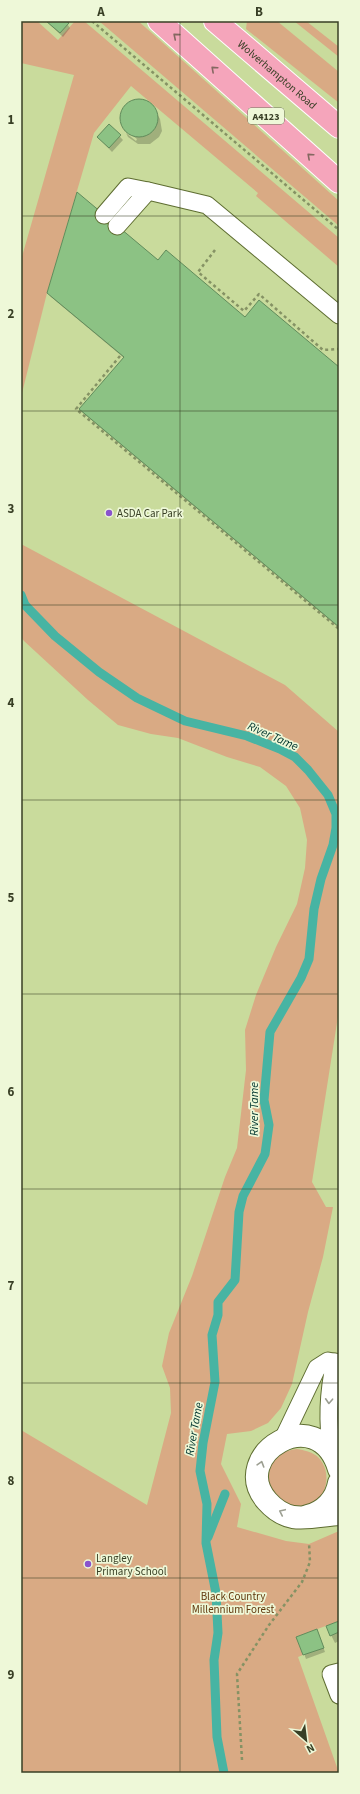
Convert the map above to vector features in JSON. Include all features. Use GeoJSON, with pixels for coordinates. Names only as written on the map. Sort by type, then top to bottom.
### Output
{"type":"FeatureCollection","features":[{"type":"Feature","properties":{"kind":"highway","name":"A4123"},"geometry":{"type":"LineString","coordinates":[[159,21],[339,182]]}},
{"type":"Feature","properties":{"kind":"highway","name":"Wolverhampton Road"},"geometry":{"type":"LineString","coordinates":[[215,21],[339,128]]}},
{"type":"Feature","properties":{"kind":"street"},"geometry":{"type":"LineString","coordinates":[[337,1461],[322,1443],[310,1437],[296,1436],[283,1439],[265,1453],[260,1464],[258,1475],[264,1498],[272,1507],[282,1513],[293,1517],[339,1514]]}},
{"type":"Feature","properties":{"kind":"street"},"geometry":{"type":"LineString","coordinates":[[305,1516],[314,1514],[329,1504],[335,1496],[339,1483]]}},
{"type":"Feature","properties":{"kind":"lane"},"geometry":{"type":"LineString","coordinates":[[104,214],[128,187],[207,205],[339,314]]}},
{"type":"Feature","properties":{"kind":"lane"},"geometry":{"type":"LineString","coordinates":[[118,226],[148,191]]}},
{"type":"Feature","properties":{"kind":"lane"},"geometry":{"type":"LineString","coordinates":[[283,1439],[317,1368],[328,1361],[337,1363],[330,1384],[327,1426],[337,1461]]}},
{"type":"Feature","properties":{"kind":"lane"},"geometry":{"type":"LineString","coordinates":[[339,1672],[332,1674],[339,1695]]}},
{"type":"Feature","properties":{"kind":"path"},"geometry":{"type":"LineString","coordinates":[[92,21],[339,230]]}},
{"type":"Feature","properties":{"kind":"path"},"geometry":{"type":"LineString","coordinates":[[215,250],[198,272],[244,311],[259,294],[323,350],[339,349]]}},
{"type":"Feature","properties":{"kind":"path"},"geometry":{"type":"LineString","coordinates":[[120,356],[76,409],[339,629]]}},
{"type":"Feature","properties":{"kind":"path"},"geometry":{"type":"LineString","coordinates":[[242,1760],[236,1674],[269,1625],[302,1582],[310,1562],[305,1516]]}},
{"type":"Feature","properties":{"kind":"green space"},"geometry":{"type":"Polygon","coordinates":[[[21,21],[37,21],[58,40],[75,21],[84,21],[339,238],[339,267],[256,196],[258,193],[131,86],[94,133],[47,293],[21,397],[21,260],[74,75],[21,63],[21,21]]]}},
{"type":"Feature","properties":{"kind":"green space"},"geometry":{"type":"Polygon","coordinates":[[[99,21],[138,21],[339,201],[339,226],[99,21]]]}},
{"type":"Feature","properties":{"kind":"green space"},"geometry":{"type":"Polygon","coordinates":[[[247,21],[277,21],[339,72],[339,103],[246,29],[247,21]]]}},
{"type":"Feature","properties":{"kind":"green space"},"geometry":{"type":"Polygon","coordinates":[[[294,21],[306,21],[339,47],[339,57],[294,21]]]}},
{"type":"Feature","properties":{"kind":"green space","name":"Black Country Millennium Forest"},"geometry":{"type":"Polygon","coordinates":[[[21,544],[285,685],[339,732],[339,1010],[312,1182],[326,1207],[333,1207],[323,1257],[308,1312],[292,1384],[281,1408],[268,1423],[251,1431],[227,1434],[221,1464],[241,1504],[237,1527],[286,1541],[309,1544],[339,1531],[339,1621],[296,1637],[303,1655],[298,1657],[339,1773],[21,1773],[21,1430],[147,1505],[171,1413],[170,1388],[162,1366],[169,1333],[192,1276],[225,1177],[237,1148],[246,1070],[245,1030],[256,995],[276,947],[297,904],[305,868],[307,840],[300,808],[286,786],[260,767],[227,757],[178,738],[151,734],[118,725],[88,700],[24,641],[21,637],[21,544]]]}},
{"type":"Feature","properties":{"kind":"green space"},"geometry":{"type":"Polygon","coordinates":[[[297,1449],[313,1454],[323,1463],[326,1485],[320,1498],[314,1503],[306,1508],[292,1509],[269,1491],[269,1474],[272,1462],[276,1457],[288,1451],[297,1449]]]}},
{"type":"Feature","properties":{"kind":"building"},"geometry":{"type":"Polygon","coordinates":[[[46,21],[66,21],[69,23],[60,33],[46,21]]]}},
{"type":"Feature","properties":{"kind":"building"},"geometry":{"type":"Polygon","coordinates":[[[135,99],[143,99],[153,104],[157,111],[157,125],[153,132],[143,137],[135,137],[125,132],[123,129],[120,122],[120,114],[125,104],[128,102],[135,99]]]}},
{"type":"Feature","properties":{"kind":"building"},"geometry":{"type":"Polygon","coordinates":[[[109,124],[121,135],[109,148],[97,137],[109,124]]]}},
{"type":"Feature","properties":{"kind":"building"},"geometry":{"type":"Polygon","coordinates":[[[77,192],[158,260],[166,250],[245,317],[259,300],[339,367],[339,627],[79,409],[124,357],[47,293],[77,192]]]}},
{"type":"Feature","properties":{"kind":"building"},"geometry":{"type":"Polygon","coordinates":[[[339,1621],[339,1632],[330,1636],[326,1626],[339,1621]]]}},
{"type":"Feature","properties":{"kind":"building"},"geometry":{"type":"Polygon","coordinates":[[[317,1629],[324,1648],[303,1655],[296,1637],[317,1629]]]}},
{"type":"Feature","properties":{"kind":"waterway","name":"River Tame"},"geometry":{"type":"LineString","coordinates":[[21,595],[25,605],[55,636],[99,672],[137,698],[185,721],[247,736],[280,749],[295,757],[308,770],[328,795],[336,814],[336,828],[333,845],[321,879],[314,909],[309,959],[301,978],[270,1032],[264,1100],[269,1125],[265,1154],[243,1196],[239,1212],[235,1280],[218,1302],[218,1315],[212,1335],[215,1382],[203,1443],[200,1471],[207,1504],[206,1543],[216,1593],[218,1633],[214,1660],[217,1737],[224,1773]]}},
{"type":"Feature","properties":{"kind":"waterway"},"geometry":{"type":"LineString","coordinates":[[208,1537],[225,1494]]}},
{"type":"Feature","properties":{"kind":"place","name":"ASDA Car Park"},"geometry":{"type":"Point","coordinates":[109,513]}},
{"type":"Feature","properties":{"kind":"place","name":"Langley Primary School"},"geometry":{"type":"Point","coordinates":[88,1564]}}]}
